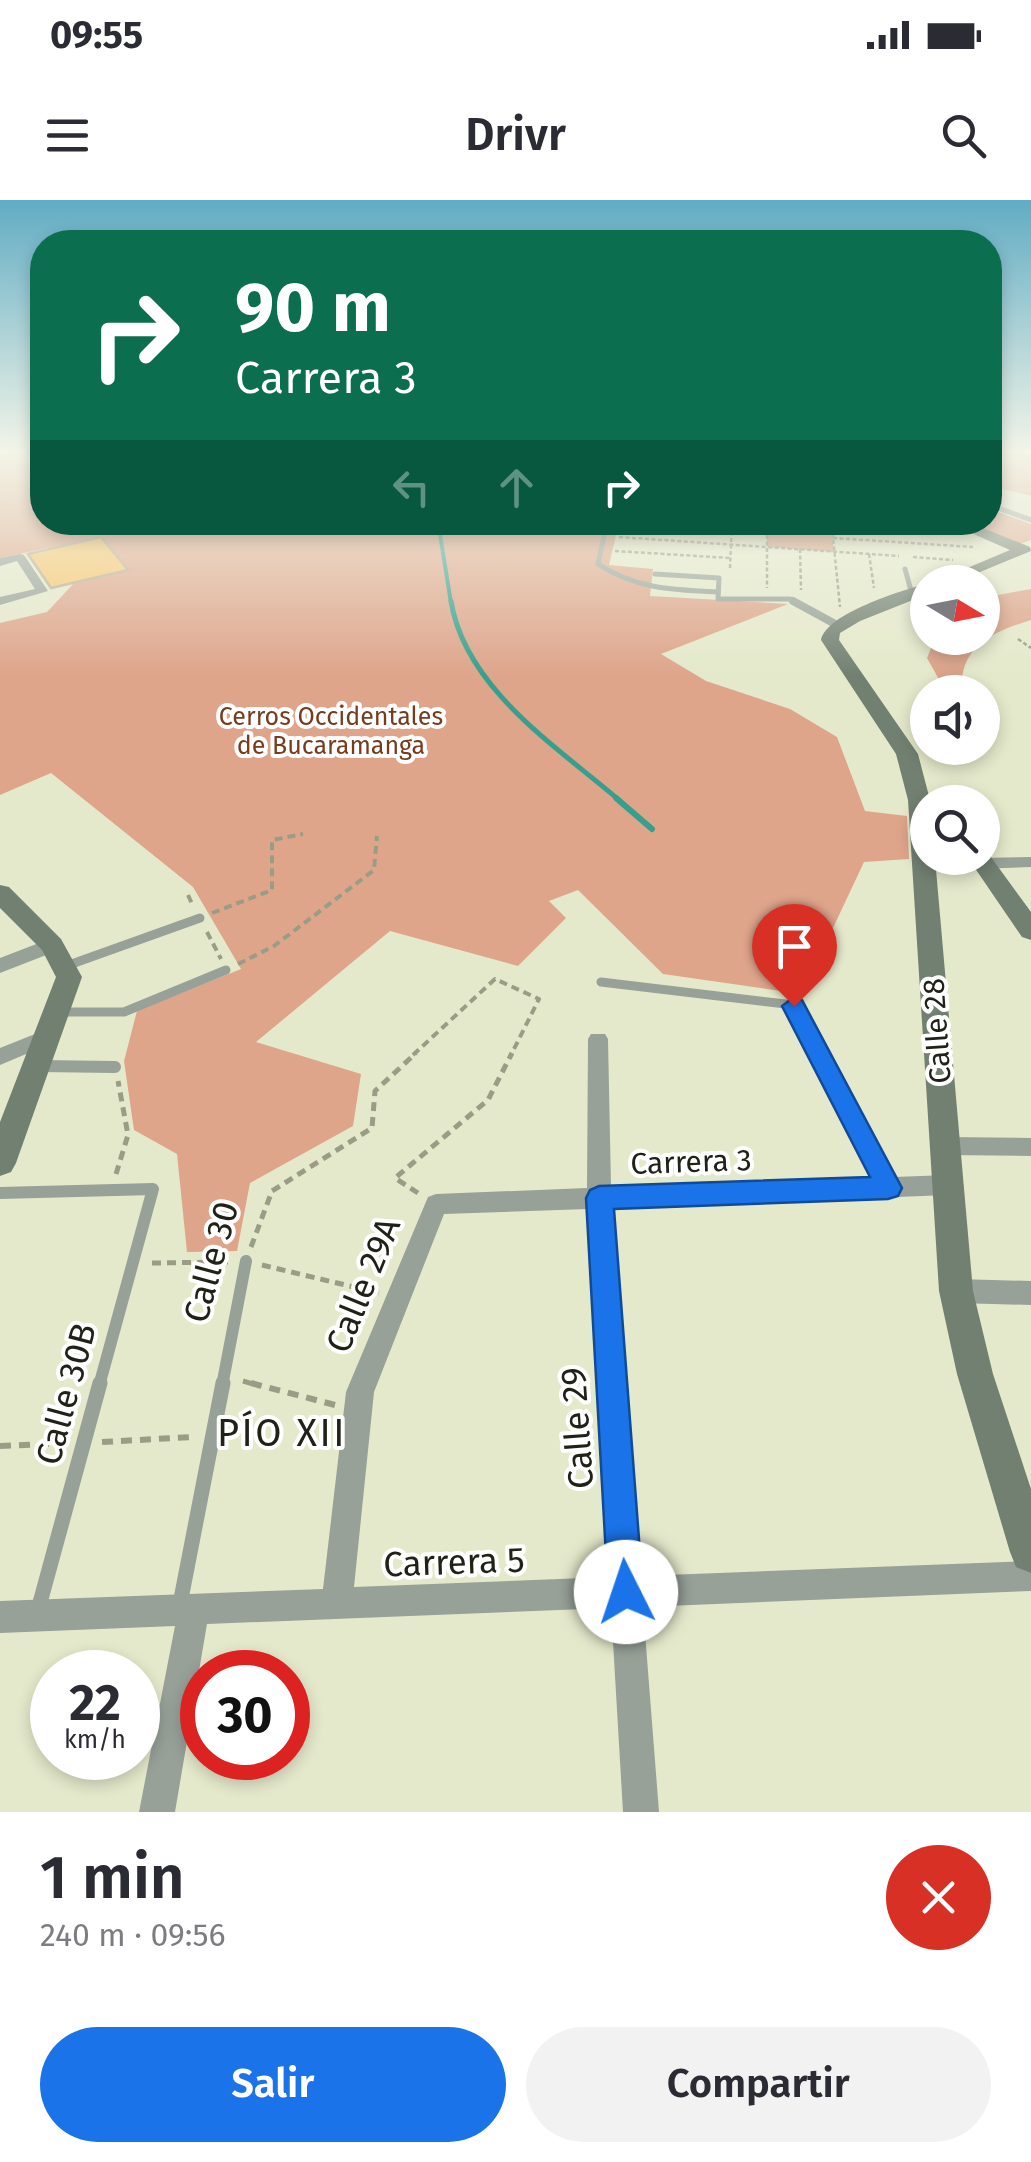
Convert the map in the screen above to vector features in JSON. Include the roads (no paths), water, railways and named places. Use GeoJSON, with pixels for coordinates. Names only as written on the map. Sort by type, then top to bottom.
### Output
{"type":"FeatureCollection","features":[{"type":"Feature","properties":{"kind":"street"},"geometry":{"type":"LineString","coordinates":[[970,535],[978,541],[1028,549]]}},
{"type":"Feature","properties":{"kind":"street"},"geometry":{"type":"LineString","coordinates":[[985,565],[1028,549]]}},
{"type":"Feature","properties":{"kind":"street"},"geometry":{"type":"LineString","coordinates":[[0,562],[20,557],[42,591],[0,601]]}},
{"type":"Feature","properties":{"kind":"street"},"geometry":{"type":"LineString","coordinates":[[839,624],[910,595]]}},
{"type":"Feature","properties":{"kind":"street","name":"Calle 28"},"geometry":{"type":"LineString","coordinates":[[839,624],[830,635],[833,647],[907,754],[914,785]]}},
{"type":"Feature","properties":{"kind":"street"},"geometry":{"type":"LineString","coordinates":[[907,754],[929,785]]}},
{"type":"Feature","properties":{"kind":"street"},"geometry":{"type":"LineString","coordinates":[[1000,860],[1031,862]]}},
{"type":"Feature","properties":{"kind":"street","name":"Calle 28"},"geometry":{"type":"LineString","coordinates":[[925,875],[956,1291],[975,1374],[1031,1552]]}},
{"type":"Feature","properties":{"kind":"street"},"geometry":{"type":"LineString","coordinates":[[992,875],[1031,930]]}},
{"type":"Feature","properties":{"kind":"street"},"geometry":{"type":"LineString","coordinates":[[0,894],[59,956],[68,987],[0,1161]]}},
{"type":"Feature","properties":{"kind":"street"},"geometry":{"type":"LineString","coordinates":[[0,966],[59,956]]}},
{"type":"Feature","properties":{"kind":"street"},"geometry":{"type":"LineString","coordinates":[[794,1006],[888,1188]]}},
{"type":"Feature","properties":{"kind":"street"},"geometry":{"type":"LineString","coordinates":[[0,1057],[55,1024]]}},
{"type":"Feature","properties":{"kind":"street","name":"Calle 29"},"geometry":{"type":"LineString","coordinates":[[598,1039],[599,1198],[640,1812]]}},
{"type":"Feature","properties":{"kind":"street"},"geometry":{"type":"LineString","coordinates":[[945,1146],[1031,1148]]}},
{"type":"Feature","properties":{"kind":"street","name":"Carrera 3"},"geometry":{"type":"LineString","coordinates":[[436,1204],[948,1185]]}},
{"type":"Feature","properties":{"kind":"street","name":"Calle 29A"},"geometry":{"type":"LineString","coordinates":[[337,1604],[360,1392],[436,1204]]}},
{"type":"Feature","properties":{"kind":"street"},"geometry":{"type":"LineString","coordinates":[[956,1291],[1031,1293]]}},
{"type":"Feature","properties":{"kind":"street","name":"Carrera 5"},"geometry":{"type":"LineString","coordinates":[[0,1617],[1031,1576]]}},
{"type":"Feature","properties":{"kind":"street","name":"Calle 30"},"geometry":{"type":"LineString","coordinates":[[157,1812],[186,1610]]}},
{"type":"Feature","properties":{"kind":"lane"},"geometry":{"type":"LineString","coordinates":[[604,535],[598,564],[633,584],[718,592]]}},
{"type":"Feature","properties":{"kind":"lane"},"geometry":{"type":"LineString","coordinates":[[905,570],[910,577]]}},
{"type":"Feature","properties":{"kind":"lane"},"geometry":{"type":"LineString","coordinates":[[654,574],[718,578],[718,599],[767,602],[784,598],[839,624]]}},
{"type":"Feature","properties":{"kind":"lane"},"geometry":{"type":"LineString","coordinates":[[59,956],[200,918]]}},
{"type":"Feature","properties":{"kind":"lane"},"geometry":{"type":"LineString","coordinates":[[55,1024],[124,1012],[226,970]]}},
{"type":"Feature","properties":{"kind":"lane"},"geometry":{"type":"LineString","coordinates":[[601,982],[794,1006]]}},
{"type":"Feature","properties":{"kind":"lane"},"geometry":{"type":"LineString","coordinates":[[38,1066],[115,1067]]}},
{"type":"Feature","properties":{"kind":"lane","name":"Calle 30B"},"geometry":{"type":"LineString","coordinates":[[0,1193],[153,1189],[36,1616]]}},
{"type":"Feature","properties":{"kind":"lane","name":"Calle 30"},"geometry":{"type":"LineString","coordinates":[[186,1610],[212,1436],[246,1261]]}},
{"type":"Feature","properties":{"kind":"waterway"},"geometry":{"type":"LineString","coordinates":[[440,535],[451,603]]}},
{"type":"Feature","properties":{"kind":"waterway"},"geometry":{"type":"LineString","coordinates":[[451,601],[474,661],[494,688],[542,736],[619,800]]}},
{"type":"Feature","properties":{"kind":"waterway"},"geometry":{"type":"LineString","coordinates":[[616,798],[652,829]]}},
{"type":"Feature","properties":{"kind":"district","name":"PÍO XII"},"geometry":{"type":"Point","coordinates":[282,1433]}},
{"type":"Feature","properties":{"kind":"park label","name":"Cerros Occidentales de Bucaramanga"},"geometry":{"type":"Point","coordinates":[331,730]}}]}
